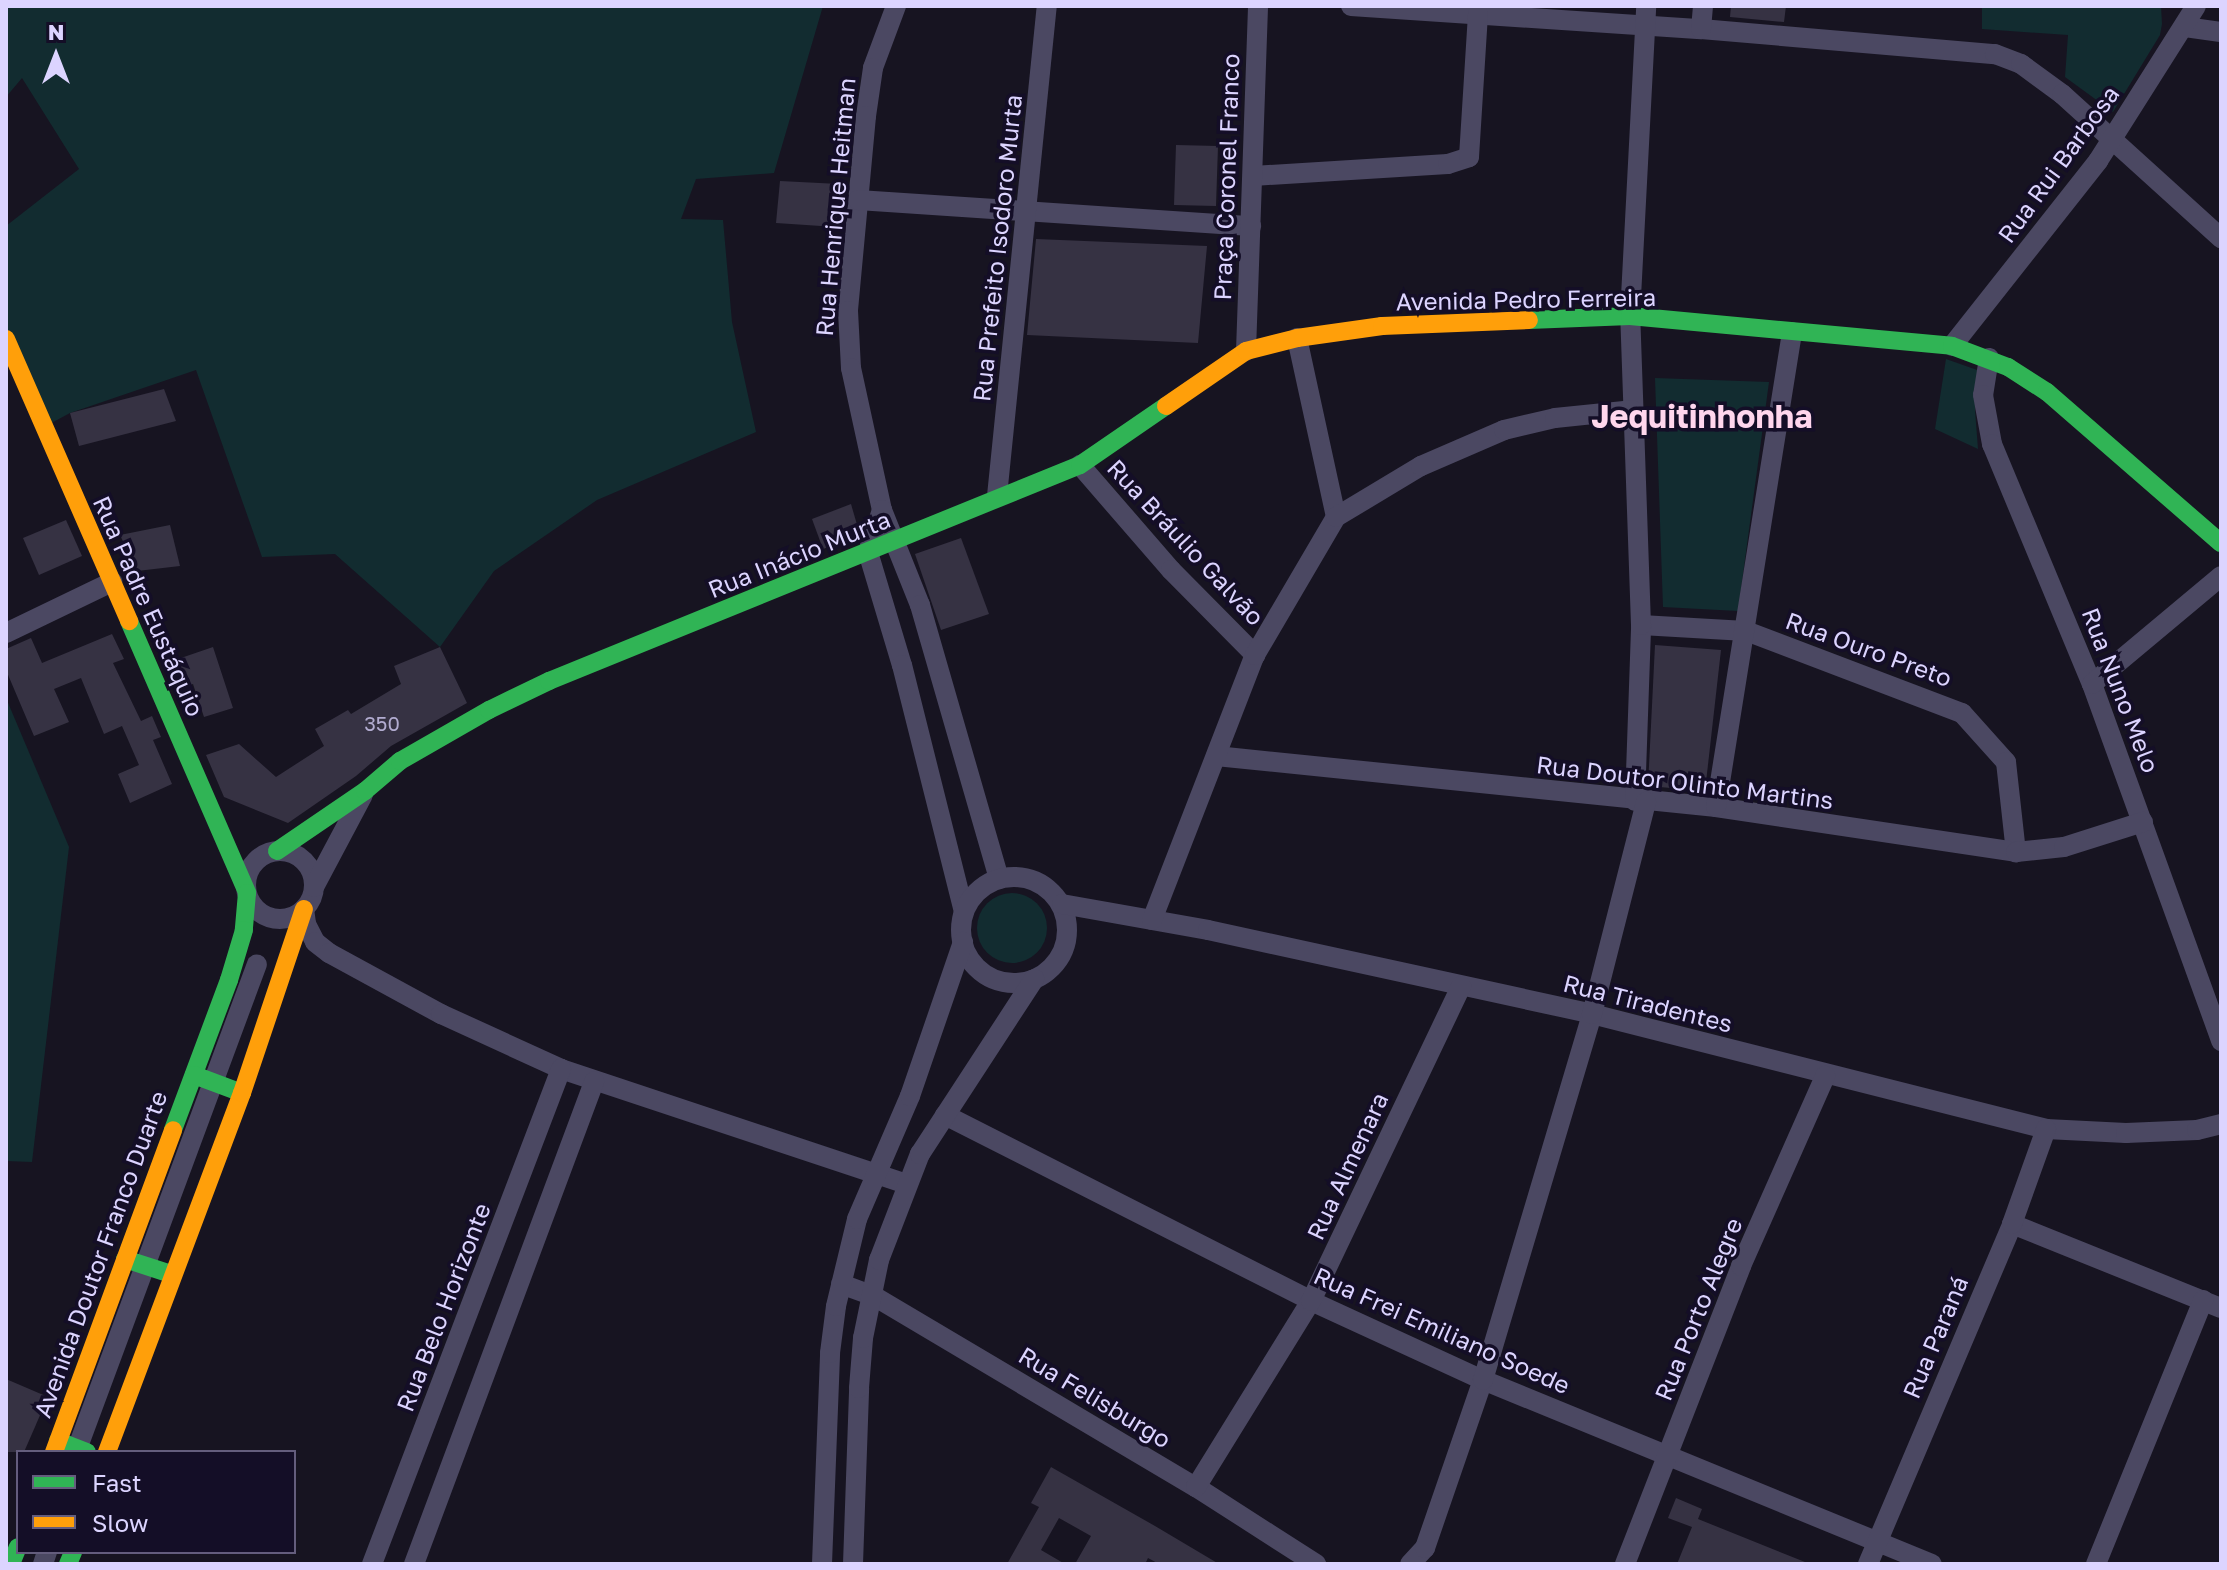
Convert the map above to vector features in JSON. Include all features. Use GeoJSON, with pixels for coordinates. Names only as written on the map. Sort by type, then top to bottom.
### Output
{"type":"FeatureCollection","features":[{"type":"Feature","properties":{"kind":"street","name":"Rua Henrique Heitman"},"geometry":{"type":"LineString","coordinates":[[896,6],[873,68],[858,200],[848,345],[882,510],[925,621],[999,879]]}},
{"type":"Feature","properties":{"kind":"street","name":"Rua Prefeito Isodoro Murta"},"geometry":{"type":"LineString","coordinates":[[997,496],[1047,6]]}},
{"type":"Feature","properties":{"kind":"street","name":"Praça Coronel Franco"},"geometry":{"type":"LineString","coordinates":[[1246,351],[1258,6]]}},
{"type":"Feature","properties":{"kind":"street"},"geometry":{"type":"LineString","coordinates":[[1351,6],[1478,14],[1646,16],[1701,29],[1995,54],[2021,64],[2113,139],[2221,238]]}},
{"type":"Feature","properties":{"kind":"street"},"geometry":{"type":"LineString","coordinates":[[1701,29],[1703,6]]}},
{"type":"Feature","properties":{"kind":"street","name":"Rua Rui Barbosa"},"geometry":{"type":"LineString","coordinates":[[1952,346],[2113,139],[2196,6]]}},
{"type":"Feature","properties":{"kind":"street"},"geometry":{"type":"LineString","coordinates":[[1253,176],[1448,164],[1469,157],[1478,14]]}},
{"type":"Feature","properties":{"kind":"street"},"geometry":{"type":"LineString","coordinates":[[1410,1564],[1425,1548],[1483,1380],[1592,1014],[1641,802],[1641,625],[1630,316],[1646,16]]}},
{"type":"Feature","properties":{"kind":"street"},"geometry":{"type":"LineString","coordinates":[[2185,27],[2221,32]]}},
{"type":"Feature","properties":{"kind":"street"},"geometry":{"type":"LineString","coordinates":[[858,200],[1251,226]]}},
{"type":"Feature","properties":{"kind":"street","name":"Avenida Pedro Ferreira"},"geometry":{"type":"LineString","coordinates":[[1246,351],[1297,338],[1382,326],[1630,316],[1952,346],[1989,358],[2023,375],[2221,543]]}},
{"type":"Feature","properties":{"kind":"street"},"geometry":{"type":"LineString","coordinates":[[1716,807],[1792,332]]}},
{"type":"Feature","properties":{"kind":"street"},"geometry":{"type":"LineString","coordinates":[[1297,338],[1336,517]]}},
{"type":"Feature","properties":{"kind":"street","name":"Rua Padre Eustáquio"},"geometry":{"type":"LineString","coordinates":[[6,339],[247,893]]}},
{"type":"Feature","properties":{"kind":"street","name":"Rua Inácio Murta"},"geometry":{"type":"LineString","coordinates":[[277,851],[365,791],[400,761],[439,737],[549,681],[868,552],[997,496],[1080,465],[1246,351]]}},
{"type":"Feature","properties":{"kind":"street","name":"Rua Nuno Melo"},"geometry":{"type":"LineString","coordinates":[[1989,358],[1983,395],[1992,444],[2092,684],[2221,1041]]}},
{"type":"Feature","properties":{"kind":"street"},"geometry":{"type":"LineString","coordinates":[[1152,920],[1255,655],[1336,517],[1421,466],[1504,430],[1555,418],[1632,410]]}},
{"type":"Feature","properties":{"kind":"street","name":"Rua Bráulio Galvão"},"geometry":{"type":"LineString","coordinates":[[1080,465],[1171,570],[1255,655]]}},
{"type":"Feature","properties":{"kind":"street"},"geometry":{"type":"LineString","coordinates":[[822,1564],[830,1353],[841,1284],[857,1219],[930,1043],[963,942],[964,911],[902,665],[868,552],[882,510]]}},
{"type":"Feature","properties":{"kind":"street"},"geometry":{"type":"LineString","coordinates":[[2092,684],[2221,576]]}},
{"type":"Feature","properties":{"kind":"street"},"geometry":{"type":"LineString","coordinates":[[6,633],[112,582]]}},
{"type":"Feature","properties":{"kind":"street","name":"Rua Ouro Preto"},"geometry":{"type":"LineString","coordinates":[[1641,625],[1746,631],[1962,713],[2006,762],[2016,852]]}},
{"type":"Feature","properties":{"kind":"street","name":"Rua Doutor Olinto Martins"},"geometry":{"type":"LineString","coordinates":[[1216,756],[1641,802],[1716,807],[2016,852],[2064,847],[2143,822]]}},
{"type":"Feature","properties":{"kind":"street"},"geometry":{"type":"LineString","coordinates":[[108,1450],[171,1274],[242,1093],[304,909],[365,791]]}},
{"type":"Feature","properties":{"kind":"street"},"geometry":{"type":"LineString","coordinates":[[304,909],[283,918],[271,917],[252,903],[246,882],[256,861],[277,851],[299,856],[308,865],[314,887]]}},
{"type":"Feature","properties":{"kind":"street"},"geometry":{"type":"LineString","coordinates":[[963,942],[970,959],[982,972],[1016,983],[1034,979],[1050,970],[1061,956],[1067,939],[1067,921],[1062,904],[1051,890],[1035,881],[1017,877],[999,879],[972,897],[964,911]]}},
{"type":"Feature","properties":{"kind":"street","name":"Avenida Doutor Franco Duarte"},"geometry":{"type":"LineString","coordinates":[[63,1448],[125,1259],[239,950],[247,893]]}},
{"type":"Feature","properties":{"kind":"street","name":"Rua Tiradentes"},"geometry":{"type":"LineString","coordinates":[[1062,904],[1152,920],[1592,1014],[1825,1076],[2046,1129],[2140,1132],[2197,1130],[2221,1124]]}},
{"type":"Feature","properties":{"kind":"street"},"geometry":{"type":"LineString","coordinates":[[304,909],[306,924],[315,942],[329,953],[441,1014],[561,1069],[907,1184]]}},
{"type":"Feature","properties":{"kind":"street"},"geometry":{"type":"LineString","coordinates":[[63,1448],[261,966],[86,1450]]}},
{"type":"Feature","properties":{"kind":"street"},"geometry":{"type":"LineString","coordinates":[[853,1564],[859,1388],[879,1260],[920,1154],[1034,979]]}},
{"type":"Feature","properties":{"kind":"street","name":"Rua Almenara"},"geometry":{"type":"LineString","coordinates":[[1196,1487],[1311,1301],[1461,986]]}},
{"type":"Feature","properties":{"kind":"street","name":"Rua Belo Horizonte"},"geometry":{"type":"LineString","coordinates":[[372,1564],[561,1069]]}},
{"type":"Feature","properties":{"kind":"street"},"geometry":{"type":"LineString","coordinates":[[194,1075],[242,1093]]}},
{"type":"Feature","properties":{"kind":"street","name":"Rua Porto Alegre"},"geometry":{"type":"LineString","coordinates":[[1625,1564],[1741,1266],[1825,1076]]}},
{"type":"Feature","properties":{"kind":"street"},"geometry":{"type":"LineString","coordinates":[[414,1564],[594,1082]]}},
{"type":"Feature","properties":{"kind":"street","name":"Rua Frei Emiliano Soede"},"geometry":{"type":"LineString","coordinates":[[945,1115],[1311,1301],[1483,1380],[1932,1564]]}},
{"type":"Feature","properties":{"kind":"street","name":"Rua Paraná"},"geometry":{"type":"LineString","coordinates":[[1868,1564],[2012,1224],[2046,1129]]}},
{"type":"Feature","properties":{"kind":"street"},"geometry":{"type":"LineString","coordinates":[[2012,1224],[2212,1304],[2096,1564]]}},
{"type":"Feature","properties":{"kind":"street"},"geometry":{"type":"LineString","coordinates":[[125,1259],[171,1274]]}},
{"type":"Feature","properties":{"kind":"street","name":"Rua Felisburgo"},"geometry":{"type":"LineString","coordinates":[[841,1284],[872,1295],[1196,1487],[1316,1564]]}},
{"type":"Feature","properties":{"kind":"green space"},"geometry":{"type":"Polygon","coordinates":[[[6,6],[823,6],[774,173],[696,179],[681,219],[723,220],[732,322],[756,432],[597,500],[494,571],[440,647],[335,554],[262,557],[196,370],[70,413],[44,427],[6,344],[6,226],[79,169],[22,78],[6,97],[6,6]]]}},
{"type":"Feature","properties":{"kind":"green space"},"geometry":{"type":"Polygon","coordinates":[[[1982,6],[2161,6],[2162,24],[2160,35],[2113,112],[2065,77],[2068,35],[1982,29],[1982,6]]]}},
{"type":"Feature","properties":{"kind":"green space"},"geometry":{"type":"Polygon","coordinates":[[[1946,359],[1980,371],[1975,410],[1978,449],[1935,429],[1946,359]]]}},
{"type":"Feature","properties":{"kind":"green space"},"geometry":{"type":"Polygon","coordinates":[[[1655,378],[1769,382],[1738,611],[1663,607],[1655,378]]]}},
{"type":"Feature","properties":{"kind":"green space"},"geometry":{"type":"Polygon","coordinates":[[[6,698],[69,847],[32,1162],[6,1161],[6,698]]]}},
{"type":"Feature","properties":{"kind":"green space"},"geometry":{"type":"Polygon","coordinates":[[[1019,893],[1041,908],[1047,928],[1045,942],[1037,953],[1026,961],[1005,963],[987,953],[979,942],[977,921],[987,903],[998,895],[1019,893]]]}},
{"type":"Feature","properties":{"kind":"building"},"geometry":{"type":"Polygon","coordinates":[[[1731,6],[1786,6],[1784,22],[1730,17],[1731,6]]]}},
{"type":"Feature","properties":{"kind":"building"},"geometry":{"type":"Polygon","coordinates":[[[1176,145],[1218,146],[1216,206],[1174,205],[1176,145]]]}},
{"type":"Feature","properties":{"kind":"building"},"geometry":{"type":"Polygon","coordinates":[[[780,181],[839,184],[836,227],[776,223],[780,181]]]}},
{"type":"Feature","properties":{"kind":"building"},"geometry":{"type":"Polygon","coordinates":[[[1036,239],[1207,246],[1198,343],[1027,335],[1036,239]]]}},
{"type":"Feature","properties":{"kind":"building"},"geometry":{"type":"Polygon","coordinates":[[[164,389],[176,421],[79,446],[70,413],[164,389]]]}},
{"type":"Feature","properties":{"kind":"building"},"geometry":{"type":"Polygon","coordinates":[[[851,504],[860,535],[823,549],[812,519],[851,504]]]}},
{"type":"Feature","properties":{"kind":"building"},"geometry":{"type":"Polygon","coordinates":[[[66,520],[82,556],[39,575],[23,538],[66,520]]]}},
{"type":"Feature","properties":{"kind":"building"},"geometry":{"type":"Polygon","coordinates":[[[170,525],[180,566],[137,571],[120,535],[170,525]]]}},
{"type":"Feature","properties":{"kind":"building"},"geometry":{"type":"Polygon","coordinates":[[[961,538],[989,614],[941,630],[915,554],[961,538]]]}},
{"type":"Feature","properties":{"kind":"building"},"geometry":{"type":"Polygon","coordinates":[[[112,634],[124,659],[113,663],[141,721],[152,716],[161,737],[153,740],[172,784],[130,803],[118,774],[139,765],[122,726],[104,734],[81,678],[54,689],[69,722],[34,736],[6,670],[6,649],[31,638],[42,663],[112,634]]]}},
{"type":"Feature","properties":{"kind":"building"},"geometry":{"type":"Polygon","coordinates":[[[1655,645],[1721,650],[1705,791],[1648,786],[1655,645]]]}},
{"type":"Feature","properties":{"kind":"building"},"geometry":{"type":"Polygon","coordinates":[[[213,647],[233,708],[204,717],[193,684],[187,686],[178,659],[213,647]]]}},
{"type":"Feature","properties":{"kind":"building"},"geometry":{"type":"Polygon","coordinates":[[[440,647],[467,703],[391,746],[356,776],[288,823],[224,797],[206,755],[239,744],[276,777],[324,746],[315,729],[348,710],[351,714],[401,684],[394,666],[440,647]]]}},
{"type":"Feature","properties":{"kind":"building"},"geometry":{"type":"Polygon","coordinates":[[[6,1379],[48,1397],[25,1450],[6,1452],[6,1379]]]}},
{"type":"Feature","properties":{"kind":"building"},"geometry":{"type":"Polygon","coordinates":[[[1051,1467],[1219,1564],[1159,1564],[1148,1558],[1145,1564],[1075,1564],[1091,1536],[1059,1518],[1041,1550],[1065,1564],[1007,1564],[1039,1507],[1031,1503],[1051,1467]]]}},
{"type":"Feature","properties":{"kind":"building"},"geometry":{"type":"Polygon","coordinates":[[[1676,1498],[1702,1509],[1698,1519],[1810,1564],[1677,1564],[1692,1527],[1668,1518],[1676,1498]]]}},
{"type":"Feature","properties":{"kind":"traffic: fast"},"geometry":{"type":"LineString","coordinates":[[1529,320],[1630,316],[1952,346],[2008,367],[2047,392],[2221,543]]}},
{"type":"Feature","properties":{"kind":"traffic: fast"},"geometry":{"type":"LineString","coordinates":[[277,851],[365,791],[400,761],[489,710],[549,681],[1080,465],[1166,406]]}},
{"type":"Feature","properties":{"kind":"traffic: fast"},"geometry":{"type":"LineString","coordinates":[[129,621],[247,893],[244,930],[229,980],[173,1130]]}},
{"type":"Feature","properties":{"kind":"traffic: fast"},"geometry":{"type":"LineString","coordinates":[[194,1075],[242,1093]]}},
{"type":"Feature","properties":{"kind":"traffic: fast"},"geometry":{"type":"LineString","coordinates":[[125,1259],[171,1274]]}},
{"type":"Feature","properties":{"kind":"traffic: fast"},"geometry":{"type":"LineString","coordinates":[[58,1441],[82,1450]]}},
{"type":"Feature","properties":{"kind":"traffic: fast"},"geometry":{"type":"LineString","coordinates":[[11,1564],[16,1552]]}},
{"type":"Feature","properties":{"kind":"traffic: fast"},"geometry":{"type":"LineString","coordinates":[[68,1564],[72,1554]]}},
{"type":"Feature","properties":{"kind":"traffic: slow"},"geometry":{"type":"LineString","coordinates":[[1166,406],[1246,351],[1297,338],[1382,326],[1529,320]]}},
{"type":"Feature","properties":{"kind":"traffic: slow"},"geometry":{"type":"LineString","coordinates":[[6,339],[129,621]]}},
{"type":"Feature","properties":{"kind":"traffic: slow"},"geometry":{"type":"LineString","coordinates":[[108,1450],[242,1093],[304,909]]}},
{"type":"Feature","properties":{"kind":"traffic: slow"},"geometry":{"type":"LineString","coordinates":[[55,1450],[173,1130]]}},
{"type":"Feature","properties":{"kind":"district","name":"Jequitinhonha"},"geometry":{"type":"Point","coordinates":[1702,416]}}]}
